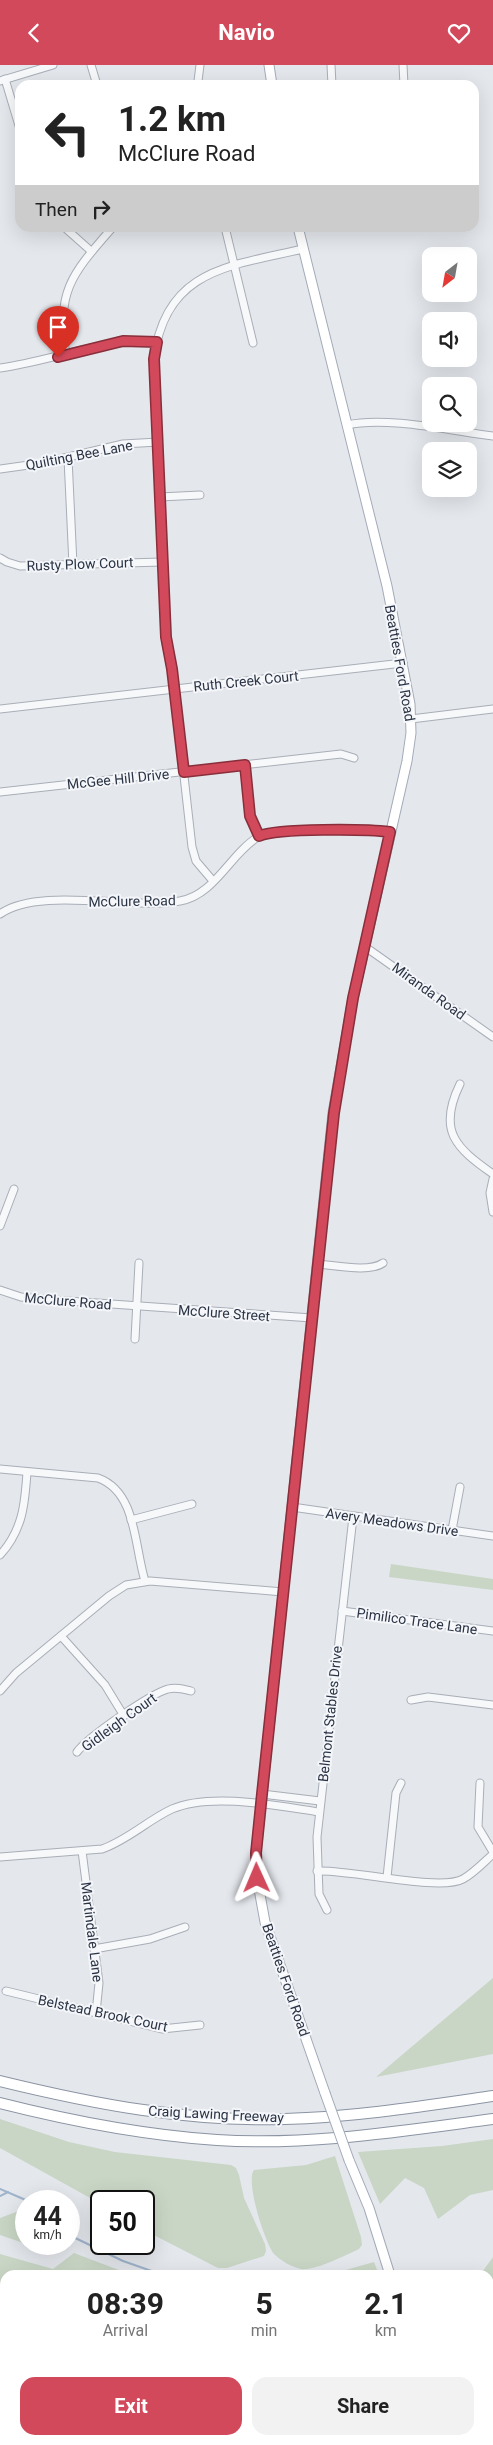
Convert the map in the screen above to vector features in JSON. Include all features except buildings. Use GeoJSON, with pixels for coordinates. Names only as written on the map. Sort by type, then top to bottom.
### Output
{"type":"FeatureCollection","features":[{"type":"Feature","properties":{"kind":"highway","name":"Craig Lawing Freeway"},"geometry":{"type":"LineString","coordinates":[[0,2081],[125,2108],[193,2116],[245,2119],[284,2119],[360,2114],[493,2097]]}},
{"type":"Feature","properties":{"kind":"highway","name":"Craig Lawing Freeway"},"geometry":{"type":"LineString","coordinates":[[0,2103],[126,2130],[218,2140],[330,2138],[392,2133],[493,2119]]}},
{"type":"Feature","properties":{"kind":"main road"},"geometry":{"type":"LineString","coordinates":[[269,65],[271,80]]}},
{"type":"Feature","properties":{"kind":"main road","name":"Beatties Ford Road"},"geometry":{"type":"LineString","coordinates":[[299,232],[386,586],[403,663],[412,719],[410,745],[364,946],[334,1113],[261,1798],[256,1853],[257,1878],[263,1915],[274,1953],[349,2160],[369,2208],[388,2270]]}},
{"type":"Feature","properties":{"kind":"street"},"geometry":{"type":"LineString","coordinates":[[15,115],[2,80],[52,65]]}},
{"type":"Feature","properties":{"kind":"street"},"geometry":{"type":"LineString","coordinates":[[91,65],[96,80]]}},
{"type":"Feature","properties":{"kind":"street"},"geometry":{"type":"LineString","coordinates":[[198,80],[200,65]]}},
{"type":"Feature","properties":{"kind":"street"},"geometry":{"type":"LineString","coordinates":[[331,65],[332,80]]}},
{"type":"Feature","properties":{"kind":"street"},"geometry":{"type":"LineString","coordinates":[[403,65],[404,80]]}},
{"type":"Feature","properties":{"kind":"street"},"geometry":{"type":"LineString","coordinates":[[70,232],[92,251]]}},
{"type":"Feature","properties":{"kind":"street"},"geometry":{"type":"LineString","coordinates":[[66,355],[63,307],[67,288],[76,270],[109,232]]}},
{"type":"Feature","properties":{"kind":"street"},"geometry":{"type":"LineString","coordinates":[[226,232],[253,343]]}},
{"type":"Feature","properties":{"kind":"street"},"geometry":{"type":"LineString","coordinates":[[212,881],[201,869],[194,855],[174,689],[166,643],[154,359],[164,318],[179,296],[205,276],[233,265],[303,249]]}},
{"type":"Feature","properties":{"kind":"street"},"geometry":{"type":"LineString","coordinates":[[0,368],[29,364],[123,341],[157,342]]}},
{"type":"Feature","properties":{"kind":"street"},"geometry":{"type":"LineString","coordinates":[[347,425],[374,423],[420,426],[493,436]]}},
{"type":"Feature","properties":{"kind":"street","name":"Quilting Bee Lane"},"geometry":{"type":"LineString","coordinates":[[0,469],[68,458],[123,444],[158,442]]}},
{"type":"Feature","properties":{"kind":"street"},"geometry":{"type":"LineString","coordinates":[[68,458],[72,565]]}},
{"type":"Feature","properties":{"kind":"street"},"geometry":{"type":"LineString","coordinates":[[160,497],[200,495]]}},
{"type":"Feature","properties":{"kind":"street","name":"Rusty Plow Court"},"geometry":{"type":"LineString","coordinates":[[0,557],[6,562],[20,566],[162,562]]}},
{"type":"Feature","properties":{"kind":"street","name":"Ruth Creek Court"},"geometry":{"type":"LineString","coordinates":[[0,709],[403,663]]}},
{"type":"Feature","properties":{"kind":"street"},"geometry":{"type":"LineString","coordinates":[[412,719],[493,709]]}},
{"type":"Feature","properties":{"kind":"street","name":"McGee Hill Drive"},"geometry":{"type":"LineString","coordinates":[[0,792],[341,754],[354,758]]}},
{"type":"Feature","properties":{"kind":"street"},"geometry":{"type":"LineString","coordinates":[[245,765],[250,816],[259,836],[268,833],[297,832],[390,832]]}},
{"type":"Feature","properties":{"kind":"street","name":"McClure Road"},"geometry":{"type":"LineString","coordinates":[[0,914],[13,906],[37,902],[181,901],[194,897],[259,836]]}},
{"type":"Feature","properties":{"kind":"street","name":"Miranda Road"},"geometry":{"type":"LineString","coordinates":[[364,946],[493,1037]]}},
{"type":"Feature","properties":{"kind":"street"},"geometry":{"type":"LineString","coordinates":[[460,1084],[454,1098],[451,1120],[454,1139],[466,1155],[493,1174]]}},
{"type":"Feature","properties":{"kind":"street"},"geometry":{"type":"LineString","coordinates":[[493,1179],[490,1193],[493,1211]]}},
{"type":"Feature","properties":{"kind":"street"},"geometry":{"type":"LineString","coordinates":[[0,1226],[14,1189]]}},
{"type":"Feature","properties":{"kind":"street"},"geometry":{"type":"LineString","coordinates":[[135,1339],[139,1263]]}},
{"type":"Feature","properties":{"kind":"street"},"geometry":{"type":"LineString","coordinates":[[317,1264],[372,1268],[383,1263]]}},
{"type":"Feature","properties":{"kind":"street","name":"McClure Road"},"geometry":{"type":"LineString","coordinates":[[0,1290],[21,1297],[136,1307]]}},
{"type":"Feature","properties":{"kind":"street","name":"McClure Street"},"geometry":{"type":"LineString","coordinates":[[136,1307],[312,1319]]}},
{"type":"Feature","properties":{"kind":"street"},"geometry":{"type":"LineString","coordinates":[[0,1469],[80,1476],[106,1481],[121,1494],[131,1520],[145,1581]]}},
{"type":"Feature","properties":{"kind":"street"},"geometry":{"type":"LineString","coordinates":[[0,1555],[16,1533],[22,1520],[27,1472]]}},
{"type":"Feature","properties":{"kind":"street"},"geometry":{"type":"LineString","coordinates":[[452,1530],[460,1487]]}},
{"type":"Feature","properties":{"kind":"street"},"geometry":{"type":"LineString","coordinates":[[131,1520],[192,1504]]}},
{"type":"Feature","properties":{"kind":"street","name":"Avery Meadows Drive"},"geometry":{"type":"LineString","coordinates":[[292,1507],[493,1536]]}},
{"type":"Feature","properties":{"kind":"street","name":"Belmont Stables Drive"},"geometry":{"type":"LineString","coordinates":[[326,1910],[319,1894],[317,1871],[319,1812],[353,1517]]}},
{"type":"Feature","properties":{"kind":"street"},"geometry":{"type":"LineString","coordinates":[[0,1691],[16,1673],[116,1591],[126,1585],[145,1581],[283,1592]]}},
{"type":"Feature","properties":{"kind":"street","name":"Pimilico Trace Lane"},"geometry":{"type":"LineString","coordinates":[[342,1611],[493,1631]]}},
{"type":"Feature","properties":{"kind":"street"},"geometry":{"type":"LineString","coordinates":[[61,1636],[105,1685],[124,1716]]}},
{"type":"Feature","properties":{"kind":"street","name":"Gidleigh Court"},"geometry":{"type":"LineString","coordinates":[[77,1752],[84,1744],[162,1691],[174,1688],[191,1691]]}},
{"type":"Feature","properties":{"kind":"street"},"geometry":{"type":"LineString","coordinates":[[410,1700],[428,1697],[493,1705]]}},
{"type":"Feature","properties":{"kind":"street"},"geometry":{"type":"LineString","coordinates":[[387,1877],[396,1793],[400,1783]]}},
{"type":"Feature","properties":{"kind":"street"},"geometry":{"type":"LineString","coordinates":[[317,1871],[440,1884],[464,1879],[493,1853],[478,1827],[480,1783]]}},
{"type":"Feature","properties":{"kind":"street"},"geometry":{"type":"LineString","coordinates":[[0,1857],[102,1849],[117,1843],[164,1814],[183,1805],[261,1798],[320,1801]]}},
{"type":"Feature","properties":{"kind":"street"},"geometry":{"type":"LineString","coordinates":[[261,1798],[319,1812]]}},
{"type":"Feature","properties":{"kind":"street","name":"Martindale Lane"},"geometry":{"type":"LineString","coordinates":[[82,1851],[100,1992],[96,2013]]}},
{"type":"Feature","properties":{"kind":"street"},"geometry":{"type":"LineString","coordinates":[[94,1949],[150,1939],[185,1927]]}},
{"type":"Feature","properties":{"kind":"street","name":"Belstead Brook Court"},"geometry":{"type":"LineString","coordinates":[[6,1991],[162,2029],[200,2025]]}},
{"type":"Feature","properties":{"kind":"green space"},"geometry":{"type":"Polygon","coordinates":[[[391,1564],[493,1579],[493,1590],[389,1577],[391,1564]]]}},
{"type":"Feature","properties":{"kind":"green space"},"geometry":{"type":"Polygon","coordinates":[[[493,1978],[493,2054],[376,2077],[493,1978]]]}},
{"type":"Feature","properties":{"kind":"green space"},"geometry":{"type":"Polygon","coordinates":[[[0,2119],[69,2142],[115,2152],[231,2165],[236,2168],[239,2175],[244,2198],[265,2244],[266,2251],[264,2256],[227,2268],[218,2268],[155,2236],[155,2190],[90,2190],[90,2198],[80,2192],[80,2190],[76,2190],[0,2148],[0,2119]]]}},
{"type":"Feature","properties":{"kind":"green space"},"geometry":{"type":"Polygon","coordinates":[[[493,2139],[493,2190],[470,2195],[438,2219],[424,2188],[405,2178],[380,2204],[358,2152],[442,2146],[493,2139]]]}},
{"type":"Feature","properties":{"kind":"green space"},"geometry":{"type":"Polygon","coordinates":[[[335,2156],[362,2245],[359,2249],[322,2265],[301,2269],[280,2259],[270,2248],[257,2212],[252,2176],[254,2170],[306,2165],[335,2156]]]}},
{"type":"Feature","properties":{"kind":"green space"},"geometry":{"type":"Polygon","coordinates":[[[15,2212],[15,2240],[0,2235],[0,2218],[15,2212]]]}},
{"type":"Feature","properties":{"kind":"green space"},"geometry":{"type":"Polygon","coordinates":[[[0,2254],[53,2269],[71,2255],[79,2255],[119,2270],[0,2270],[0,2254]]]}},
{"type":"Feature","properties":{"kind":"green space"},"geometry":{"type":"Polygon","coordinates":[[[493,2257],[493,2270],[484,2270],[493,2257]]]}},
{"type":"Feature","properties":{"kind":"green space"},"geometry":{"type":"Polygon","coordinates":[[[374,2262],[377,2270],[346,2270],[374,2262]]]}},
{"type":"Feature","properties":{"kind":"waterway"},"geometry":{"type":"LineString","coordinates":[[0,2189],[15,2195]]}},
{"type":"Feature","properties":{"kind":"waterway"},"geometry":{"type":"LineString","coordinates":[[0,2196],[8,2192]]}},
{"type":"Feature","properties":{"kind":"waterway"},"geometry":{"type":"LineString","coordinates":[[80,2240],[123,2261],[149,2270]]}},
{"type":"Feature","properties":{"kind":"route"},"geometry":{"type":"LineString","coordinates":[[58,357],[123,341],[157,342],[154,359],[166,637],[172,669],[184,772],[245,765],[250,816],[259,836],[268,833],[297,832],[390,832],[365,937],[340,1067],[334,1113],[256,1853],[257,1878]]}}]}
